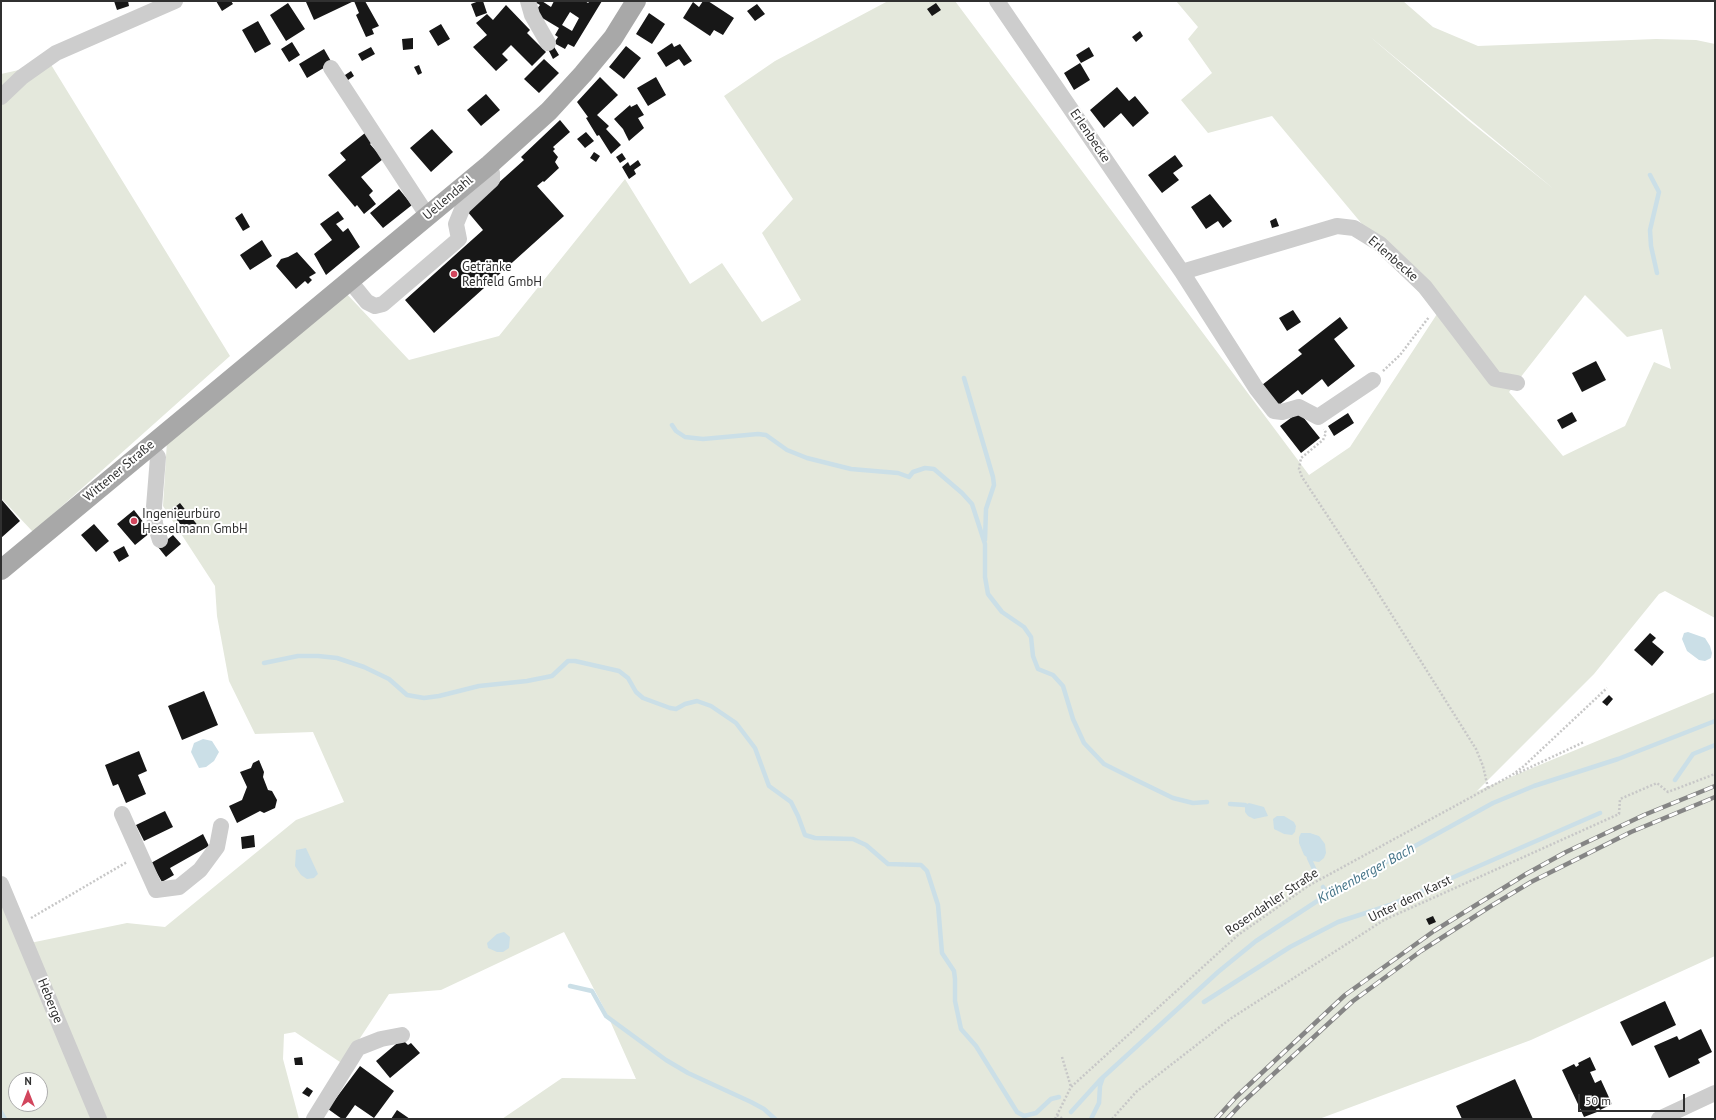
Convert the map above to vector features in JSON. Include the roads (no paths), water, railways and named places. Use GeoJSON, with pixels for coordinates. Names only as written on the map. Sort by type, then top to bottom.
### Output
{"type":"FeatureCollection","features":[{"type":"Feature","properties":{"kind":"main road","name":"Uellendahl"},"geometry":{"type":"LineString","coordinates":[[237,373],[489,165],[548,111],[583,74],[613,38],[636,1]]}},
{"type":"Feature","properties":{"kind":"main road","name":"Wittener Straße"},"geometry":{"type":"LineString","coordinates":[[1,570],[237,373]]}},
{"type":"Feature","properties":{"kind":"street"},"geometry":{"type":"LineString","coordinates":[[1,97],[22,77],[56,53],[175,1]]}},
{"type":"Feature","properties":{"kind":"street"},"geometry":{"type":"LineString","coordinates":[[528,1],[532,15],[548,43]]}},
{"type":"Feature","properties":{"kind":"street","name":"Erlenbecke"},"geometry":{"type":"LineString","coordinates":[[997,1],[1182,272],[1256,388],[1274,410],[1282,412],[1299,407],[1318,417],[1373,380]]}},
{"type":"Feature","properties":{"kind":"street"},"geometry":{"type":"LineString","coordinates":[[331,68],[427,215]]}},
{"type":"Feature","properties":{"kind":"street"},"geometry":{"type":"LineString","coordinates":[[349,280],[367,302],[375,306],[383,304],[459,239],[456,224],[463,207],[492,180],[492,173],[489,165]]}},
{"type":"Feature","properties":{"kind":"street","name":"Erlenbecke"},"geometry":{"type":"LineString","coordinates":[[1182,272],[1337,226],[1354,228],[1380,244],[1425,287],[1495,379],[1517,383]]}},
{"type":"Feature","properties":{"kind":"street"},"geometry":{"type":"LineString","coordinates":[[149,446],[158,457],[154,507],[155,524],[160,540]]}},
{"type":"Feature","properties":{"kind":"street"},"geometry":{"type":"LineString","coordinates":[[122,814],[156,890],[179,887],[200,870],[216,847],[220,826]]}},
{"type":"Feature","properties":{"kind":"street","name":"Heberge"},"geometry":{"type":"LineString","coordinates":[[1,884],[99,1119]]}},
{"type":"Feature","properties":{"kind":"street"},"geometry":{"type":"LineString","coordinates":[[314,1119],[358,1048],[381,1039],[402,1035]]}},
{"type":"Feature","properties":{"kind":"street"},"geometry":{"type":"LineString","coordinates":[[1659,1119],[1715,1094]]}},
{"type":"Feature","properties":{"kind":"waterway"},"geometry":{"type":"LineString","coordinates":[[1650,175],[1659,192],[1650,230],[1651,246],[1657,273]]}},
{"type":"Feature","properties":{"kind":"waterway"},"geometry":{"type":"LineString","coordinates":[[964,378],[993,477],[994,485],[986,509],[985,540]]}},
{"type":"Feature","properties":{"kind":"waterway"},"geometry":{"type":"LineString","coordinates":[[672,425],[676,431],[685,437],[703,439],[758,434],[766,435],[787,450],[807,458],[851,469],[898,473],[909,477],[913,472],[925,468],[934,469],[962,493],[972,504],[985,544],[985,577],[988,594],[1002,612],[1024,627],[1031,637],[1033,656],[1038,669],[1053,675],[1063,686],[1073,719],[1084,743],[1104,764],[1173,798],[1193,803],[1207,802]]}},
{"type":"Feature","properties":{"kind":"waterway"},"geometry":{"type":"LineString","coordinates":[[264,663],[298,656],[337,658],[364,667],[389,679],[407,695],[424,698],[439,696],[479,686],[527,681],[552,676],[568,661],[575,661],[619,671],[628,678],[636,692],[643,698],[670,708],[676,709],[685,704],[697,701],[711,706],[736,723],[755,748],[769,786],[791,802],[805,835],[815,838],[853,839],[866,845],[888,864],[921,865],[927,871],[938,905],[942,953],[954,971],[955,1001],[961,1029],[976,1046],[1017,1112],[1024,1116],[1036,1113],[1051,1099],[1059,1097]]}},
{"type":"Feature","properties":{"kind":"waterway","name":"Krähenberger Bach"},"geometry":{"type":"LineString","coordinates":[[1071,1112],[1100,1080],[1218,972],[1256,941],[1328,894],[1493,803],[1534,786],[1618,759],[1715,721]]}},
{"type":"Feature","properties":{"kind":"waterway","name":"Krähenberger Bach"},"geometry":{"type":"LineString","coordinates":[[1675,780],[1693,754],[1715,745]]}},
{"type":"Feature","properties":{"kind":"waterway"},"geometry":{"type":"LineString","coordinates":[[1230,804],[1245,805]]}},
{"type":"Feature","properties":{"kind":"waterway","name":"Krähenberger Bach"},"geometry":{"type":"LineString","coordinates":[[1204,1002],[1290,947],[1338,922],[1390,905],[1600,813]]}},
{"type":"Feature","properties":{"kind":"waterway"},"geometry":{"type":"LineString","coordinates":[[1309,858],[1316,873]]}},
{"type":"Feature","properties":{"kind":"waterway"},"geometry":{"type":"LineString","coordinates":[[1323,887],[1328,894]]}},
{"type":"Feature","properties":{"kind":"waterway"},"geometry":{"type":"LineString","coordinates":[[570,986],[592,991],[606,1016],[666,1060],[688,1073],[764,1109],[775,1119]]}},
{"type":"Feature","properties":{"kind":"waterway"},"geometry":{"type":"LineString","coordinates":[[1091,1119],[1099,1103],[1100,1086],[1103,1077]]}},
{"type":"Feature","properties":{"kind":"waterway"},"geometry":{"type":"LineString","coordinates":[[1,1112],[5,1119]]}},
{"type":"Feature","properties":{"kind":"railway"},"geometry":{"type":"LineString","coordinates":[[1216,1119],[1236,1097],[1345,995],[1434,931],[1526,874],[1566,852],[1644,815],[1715,786]]}},
{"type":"Feature","properties":{"kind":"railway"},"geometry":{"type":"LineString","coordinates":[[1227,1119],[1242,1103],[1353,1001],[1421,951],[1531,882],[1631,832],[1715,797]]}},
{"type":"Feature","properties":{"kind":"place","name":"Getränke Rehfeld GmbH"},"geometry":{"type":"Point","coordinates":[454,274]}},
{"type":"Feature","properties":{"kind":"place","name":"Ingenieurbüro Hesselmann GmbH"},"geometry":{"type":"Point","coordinates":[134,521]}}]}
